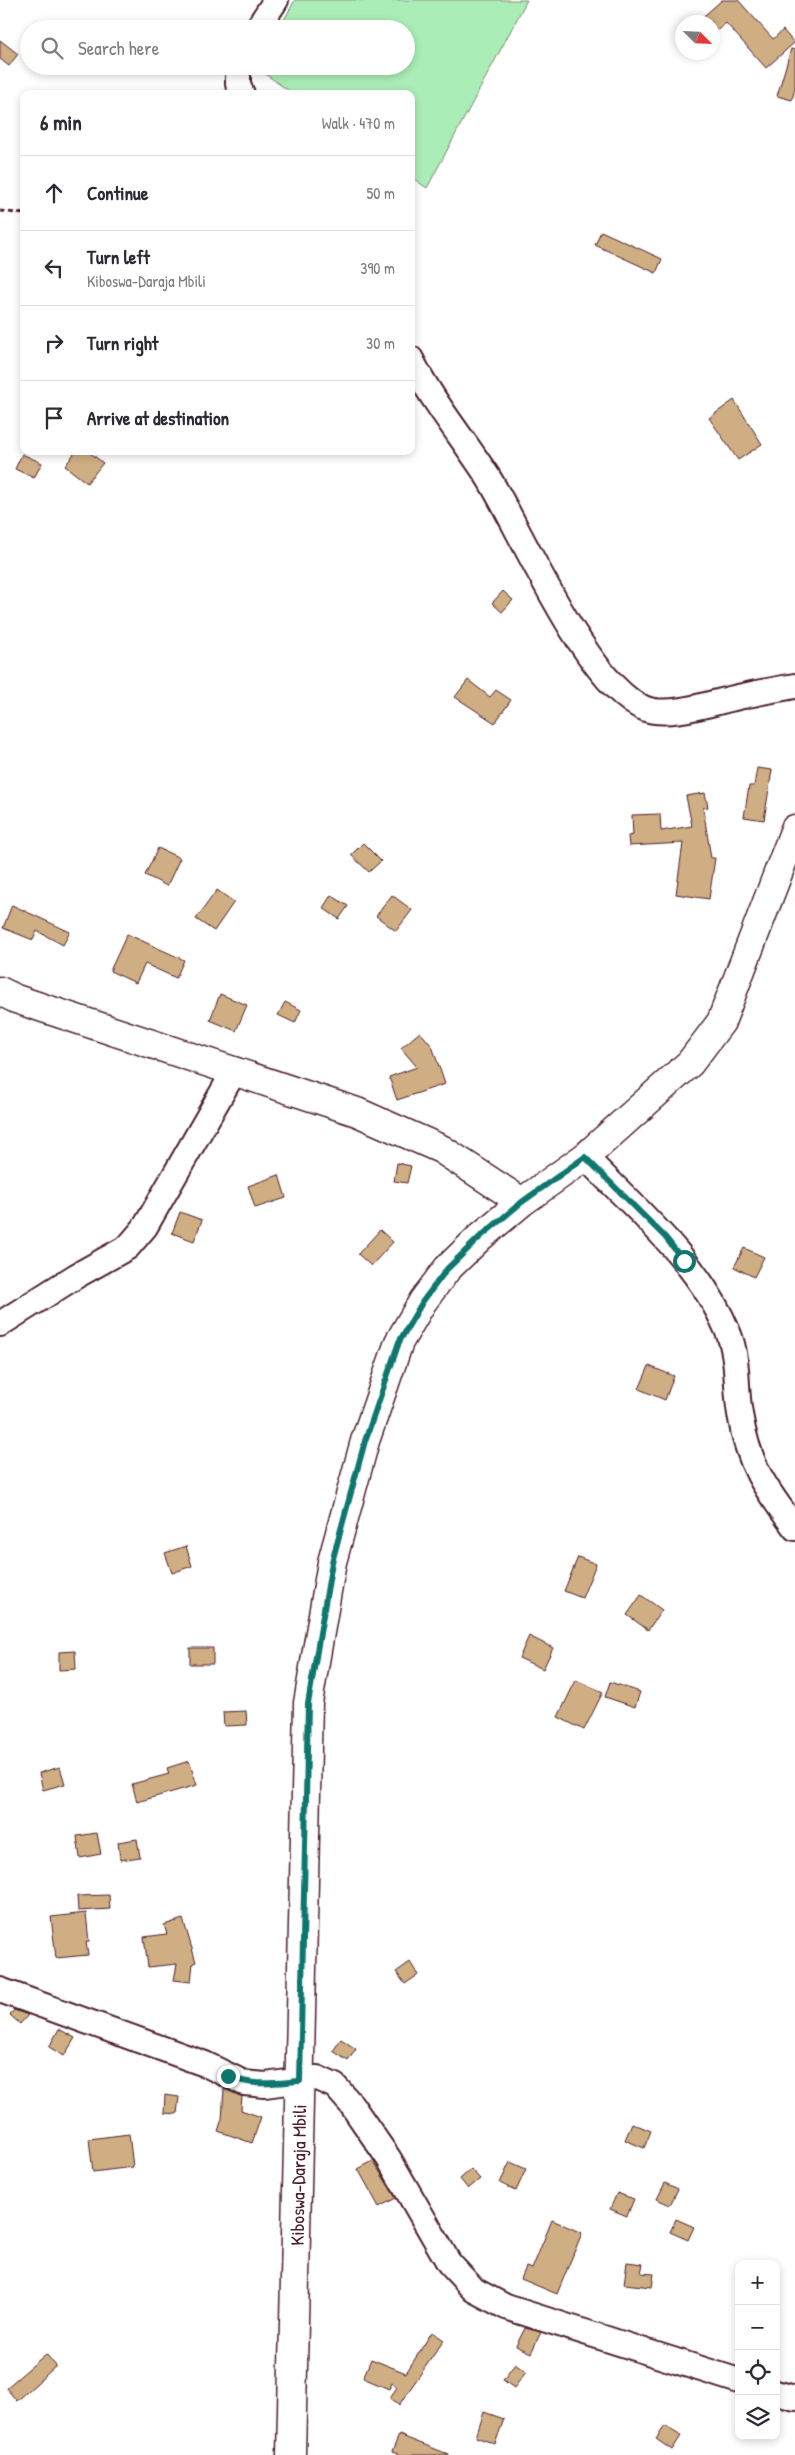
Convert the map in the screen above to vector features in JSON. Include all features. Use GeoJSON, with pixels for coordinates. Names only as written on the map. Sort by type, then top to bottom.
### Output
{"type":"FeatureCollection","features":[{"type":"Feature","properties":{"kind":"main road","name":"Kiboswa-Daraja Mbili"},"geometry":{"type":"LineString","coordinates":[[291,2455],[308,1704],[332,1562],[365,1441],[399,1342],[423,1301],[447,1269],[480,1237],[522,1202],[585,1157],[690,1063],[721,1022],[795,829]]}},
{"type":"Feature","properties":{"kind":"main road"},"geometry":{"type":"LineString","coordinates":[[0,991],[16,999],[357,1112],[441,1149],[522,1202]]}},
{"type":"Feature","properties":{"kind":"street"},"geometry":{"type":"LineString","coordinates":[[263,20],[276,0]]}},
{"type":"Feature","properties":{"kind":"street"},"geometry":{"type":"LineString","coordinates":[[238,75],[240,90]]}},
{"type":"Feature","properties":{"kind":"street"},"geometry":{"type":"LineString","coordinates":[[415,366],[440,408],[488,477],[565,618],[598,668],[625,697],[646,710],[671,712],[795,686]]}},
{"type":"Feature","properties":{"kind":"street"},"geometry":{"type":"LineString","coordinates":[[0,1324],[76,1276],[128,1247],[145,1227],[235,1070]]}},
{"type":"Feature","properties":{"kind":"street"},"geometry":{"type":"LineString","coordinates":[[585,1157],[665,1237],[710,1299],[729,1333],[737,1368],[739,1413],[748,1454],[764,1486],[795,1528]]}},
{"type":"Feature","properties":{"kind":"street"},"geometry":{"type":"LineString","coordinates":[[0,1990],[205,2064],[244,2083],[265,2084],[317,2078],[335,2086],[389,2159],[449,2263],[474,2290],[506,2306],[735,2381]]}},
{"type":"Feature","properties":{"kind":"street"},"geometry":{"type":"LineString","coordinates":[[780,2394],[795,2398]]}},
{"type":"Feature","properties":{"kind":"path"},"geometry":{"type":"LineString","coordinates":[[0,211],[20,214]]}},
{"type":"Feature","properties":{"kind":"green space"},"geometry":{"type":"Polygon","coordinates":[[[295,0],[527,0],[427,188],[415,180],[415,90],[287,90],[267,75],[415,75],[415,20],[284,20],[295,0]]]}},
{"type":"Feature","properties":{"kind":"building"},"geometry":{"type":"Polygon","coordinates":[[[722,0],[738,0],[773,39],[783,30],[794,43],[766,68],[726,23],[720,28],[720,15],[705,15],[722,0]]]}},
{"type":"Feature","properties":{"kind":"building"},"geometry":{"type":"Polygon","coordinates":[[[0,40],[18,54],[9,66],[0,59],[0,40]]]}},
{"type":"Feature","properties":{"kind":"building"},"geometry":{"type":"Polygon","coordinates":[[[791,49],[795,50],[795,88],[792,100],[777,96],[791,49]]]}},
{"type":"Feature","properties":{"kind":"building"},"geometry":{"type":"Polygon","coordinates":[[[601,231],[662,259],[656,273],[595,245],[601,231]]]}},
{"type":"Feature","properties":{"kind":"building"},"geometry":{"type":"Polygon","coordinates":[[[734,400],[762,444],[738,460],[709,418],[734,400]]]}},
{"type":"Feature","properties":{"kind":"building"},"geometry":{"type":"Polygon","coordinates":[[[22,455],[42,463],[34,478],[15,469],[22,455]]]}},
{"type":"Feature","properties":{"kind":"building"},"geometry":{"type":"Polygon","coordinates":[[[73,455],[93,455],[103,463],[87,483],[65,466],[73,455]]]}},
{"type":"Feature","properties":{"kind":"building"},"geometry":{"type":"Polygon","coordinates":[[[503,591],[513,600],[502,612],[492,603],[503,591]]]}},
{"type":"Feature","properties":{"kind":"building"},"geometry":{"type":"Polygon","coordinates":[[[468,680],[490,697],[496,690],[511,700],[495,723],[455,697],[468,680]]]}},
{"type":"Feature","properties":{"kind":"building"},"geometry":{"type":"Polygon","coordinates":[[[757,768],[772,770],[764,820],[744,817],[749,786],[754,786],[757,768]]]}},
{"type":"Feature","properties":{"kind":"building"},"geometry":{"type":"Polygon","coordinates":[[[705,793],[708,807],[703,808],[711,858],[715,858],[709,899],[676,894],[683,843],[629,846],[628,836],[633,835],[632,815],[660,814],[661,831],[692,826],[686,796],[705,793]]]}},
{"type":"Feature","properties":{"kind":"building"},"geometry":{"type":"Polygon","coordinates":[[[363,843],[381,861],[369,872],[351,855],[363,843]]]}},
{"type":"Feature","properties":{"kind":"building"},"geometry":{"type":"Polygon","coordinates":[[[158,848],[180,858],[167,886],[145,875],[158,848]]]}},
{"type":"Feature","properties":{"kind":"building"},"geometry":{"type":"Polygon","coordinates":[[[217,890],[234,902],[214,931],[196,919],[217,890]]]}},
{"type":"Feature","properties":{"kind":"building"},"geometry":{"type":"Polygon","coordinates":[[[331,895],[348,906],[339,919],[323,908],[331,895]]]}},
{"type":"Feature","properties":{"kind":"building"},"geometry":{"type":"Polygon","coordinates":[[[392,895],[412,910],[396,931],[376,916],[392,895]]]}},
{"type":"Feature","properties":{"kind":"building"},"geometry":{"type":"Polygon","coordinates":[[[12,905],[70,932],[63,945],[37,931],[33,940],[3,928],[12,905]]]}},
{"type":"Feature","properties":{"kind":"building"},"geometry":{"type":"Polygon","coordinates":[[[127,934],[184,960],[176,978],[145,964],[136,983],[110,971],[127,934]]]}},
{"type":"Feature","properties":{"kind":"building"},"geometry":{"type":"Polygon","coordinates":[[[220,994],[247,1005],[236,1031],[210,1020],[220,994]]]}},
{"type":"Feature","properties":{"kind":"building"},"geometry":{"type":"Polygon","coordinates":[[[285,1002],[301,1010],[295,1023],[278,1015],[285,1002]]]}},
{"type":"Feature","properties":{"kind":"building"},"geometry":{"type":"Polygon","coordinates":[[[420,1032],[432,1046],[445,1084],[397,1100],[389,1077],[417,1067],[401,1048],[420,1032]]]}},
{"type":"Feature","properties":{"kind":"building"},"geometry":{"type":"Polygon","coordinates":[[[397,1163],[411,1166],[407,1183],[394,1181],[397,1163]]]}},
{"type":"Feature","properties":{"kind":"building"},"geometry":{"type":"Polygon","coordinates":[[[279,1175],[286,1198],[255,1208],[248,1186],[279,1175]]]}},
{"type":"Feature","properties":{"kind":"building"},"geometry":{"type":"Polygon","coordinates":[[[180,1212],[202,1220],[194,1241],[172,1233],[180,1212]]]}},
{"type":"Feature","properties":{"kind":"building"},"geometry":{"type":"Polygon","coordinates":[[[380,1230],[393,1242],[371,1266],[358,1254],[380,1230]]]}},
{"type":"Feature","properties":{"kind":"building"},"geometry":{"type":"Polygon","coordinates":[[[744,1248],[764,1257],[754,1277],[734,1267],[744,1248]]]}},
{"type":"Feature","properties":{"kind":"building"},"geometry":{"type":"Polygon","coordinates":[[[649,1366],[674,1376],[665,1400],[639,1389],[649,1366]]]}},
{"type":"Feature","properties":{"kind":"building"},"geometry":{"type":"Polygon","coordinates":[[[186,1546],[192,1566],[172,1573],[165,1553],[186,1546]]]}},
{"type":"Feature","properties":{"kind":"building"},"geometry":{"type":"Polygon","coordinates":[[[578,1557],[596,1564],[582,1598],[564,1591],[578,1557]]]}},
{"type":"Feature","properties":{"kind":"building"},"geometry":{"type":"Polygon","coordinates":[[[641,1595],[662,1610],[648,1630],[627,1615],[641,1595]]]}},
{"type":"Feature","properties":{"kind":"building"},"geometry":{"type":"Polygon","coordinates":[[[529,1636],[553,1648],[543,1669],[519,1658],[529,1636]]]}},
{"type":"Feature","properties":{"kind":"building"},"geometry":{"type":"Polygon","coordinates":[[[190,1648],[213,1648],[213,1664],[190,1664],[190,1648]]]}},
{"type":"Feature","properties":{"kind":"building"},"geometry":{"type":"Polygon","coordinates":[[[75,1651],[76,1669],[59,1670],[59,1652],[75,1651]]]}},
{"type":"Feature","properties":{"kind":"building"},"geometry":{"type":"Polygon","coordinates":[[[576,1680],[603,1692],[584,1730],[558,1717],[576,1680]]]}},
{"type":"Feature","properties":{"kind":"building"},"geometry":{"type":"Polygon","coordinates":[[[610,1682],[640,1692],[635,1707],[605,1697],[610,1682]]]}},
{"type":"Feature","properties":{"kind":"building"},"geometry":{"type":"Polygon","coordinates":[[[246,1711],[247,1725],[224,1726],[223,1712],[246,1711]]]}},
{"type":"Feature","properties":{"kind":"building"},"geometry":{"type":"Polygon","coordinates":[[[189,1761],[197,1785],[137,1802],[132,1784],[169,1774],[167,1768],[189,1761]]]}},
{"type":"Feature","properties":{"kind":"building"},"geometry":{"type":"Polygon","coordinates":[[[60,1767],[65,1784],[43,1790],[39,1773],[60,1767]]]}},
{"type":"Feature","properties":{"kind":"building"},"geometry":{"type":"Polygon","coordinates":[[[97,1833],[101,1854],[80,1858],[77,1836],[97,1833]]]}},
{"type":"Feature","properties":{"kind":"building"},"geometry":{"type":"Polygon","coordinates":[[[137,1839],[140,1857],[120,1860],[118,1842],[137,1839]]]}},
{"type":"Feature","properties":{"kind":"building"},"geometry":{"type":"Polygon","coordinates":[[[109,1895],[110,1909],[78,1911],[77,1896],[109,1895]]]}},
{"type":"Feature","properties":{"kind":"building"},"geometry":{"type":"Polygon","coordinates":[[[86,1913],[89,1942],[86,1942],[88,1955],[56,1958],[51,1917],[86,1913]]]}},
{"type":"Feature","properties":{"kind":"building"},"geometry":{"type":"Polygon","coordinates":[[[183,1919],[196,1962],[193,1963],[191,1982],[174,1980],[177,1964],[148,1967],[144,1937],[167,1934],[164,1925],[183,1919]]]}},
{"type":"Feature","properties":{"kind":"building"},"geometry":{"type":"Polygon","coordinates":[[[410,1962],[418,1975],[405,1984],[396,1972],[410,1962]]]}},
{"type":"Feature","properties":{"kind":"building"},"geometry":{"type":"Polygon","coordinates":[[[14,2010],[28,2015],[20,2024],[10,2015],[14,2010]]]}},
{"type":"Feature","properties":{"kind":"building"},"geometry":{"type":"Polygon","coordinates":[[[59,2029],[75,2038],[64,2056],[49,2047],[59,2029]]]}},
{"type":"Feature","properties":{"kind":"building"},"geometry":{"type":"Polygon","coordinates":[[[341,2039],[356,2049],[348,2061],[333,2051],[341,2039]]]}},
{"type":"Feature","properties":{"kind":"building"},"geometry":{"type":"Polygon","coordinates":[[[224,2089],[242,2096],[241,2110],[261,2117],[252,2143],[218,2131],[222,2119],[224,2089]]]}},
{"type":"Feature","properties":{"kind":"building"},"geometry":{"type":"Polygon","coordinates":[[[165,2095],[179,2097],[177,2114],[164,2113],[165,2095]]]}},
{"type":"Feature","properties":{"kind":"building"},"geometry":{"type":"Polygon","coordinates":[[[632,2123],[651,2131],[644,2148],[625,2140],[632,2123]]]}},
{"type":"Feature","properties":{"kind":"building"},"geometry":{"type":"Polygon","coordinates":[[[129,2134],[133,2167],[93,2172],[89,2139],[129,2134]]]}},
{"type":"Feature","properties":{"kind":"building"},"geometry":{"type":"Polygon","coordinates":[[[373,2161],[396,2198],[379,2207],[358,2169],[373,2161]]]}},
{"type":"Feature","properties":{"kind":"building"},"geometry":{"type":"Polygon","coordinates":[[[510,2162],[526,2169],[516,2191],[500,2183],[510,2162]]]}},
{"type":"Feature","properties":{"kind":"building"},"geometry":{"type":"Polygon","coordinates":[[[471,2169],[480,2179],[468,2189],[460,2179],[471,2169]]]}},
{"type":"Feature","properties":{"kind":"building"},"geometry":{"type":"Polygon","coordinates":[[[665,2183],[678,2189],[670,2205],[657,2199],[665,2183]]]}},
{"type":"Feature","properties":{"kind":"building"},"geometry":{"type":"Polygon","coordinates":[[[617,2193],[634,2199],[627,2216],[610,2209],[617,2193]]]}},
{"type":"Feature","properties":{"kind":"building"},"geometry":{"type":"Polygon","coordinates":[[[676,2219],[694,2227],[688,2240],[670,2232],[676,2219]]]}},
{"type":"Feature","properties":{"kind":"building"},"geometry":{"type":"Polygon","coordinates":[[[552,2220],[582,2233],[557,2294],[521,2279],[526,2267],[532,2269],[552,2220]]]}},
{"type":"Feature","properties":{"kind":"building"},"geometry":{"type":"Polygon","coordinates":[[[627,2262],[643,2264],[641,2273],[654,2274],[652,2287],[624,2284],[627,2262]]]}},
{"type":"Feature","properties":{"kind":"building"},"geometry":{"type":"Polygon","coordinates":[[[525,2328],[541,2332],[531,2353],[516,2346],[525,2328]]]}},
{"type":"Feature","properties":{"kind":"building"},"geometry":{"type":"Polygon","coordinates":[[[432,2332],[444,2340],[399,2405],[390,2399],[397,2387],[392,2383],[389,2389],[363,2378],[371,2359],[406,2373],[432,2332]]]}},
{"type":"Feature","properties":{"kind":"building"},"geometry":{"type":"Polygon","coordinates":[[[46,2354],[56,2366],[17,2401],[6,2388],[46,2354]]]}},
{"type":"Feature","properties":{"kind":"building"},"geometry":{"type":"Polygon","coordinates":[[[515,2364],[526,2372],[514,2388],[503,2380],[515,2364]]]}},
{"type":"Feature","properties":{"kind":"building"},"geometry":{"type":"Polygon","coordinates":[[[484,2412],[504,2419],[495,2444],[476,2437],[484,2412]]]}},
{"type":"Feature","properties":{"kind":"building"},"geometry":{"type":"Polygon","coordinates":[[[665,2426],[681,2436],[672,2450],[656,2439],[665,2426]]]}},
{"type":"Feature","properties":{"kind":"building"},"geometry":{"type":"Polygon","coordinates":[[[399,2435],[448,2455],[401,2455],[392,2452],[399,2435]]]}},
{"type":"Feature","properties":{"kind":"route"},"geometry":{"type":"LineString","coordinates":[[228,2076],[244,2083],[265,2084],[300,2081],[308,1704],[332,1562],[365,1441],[399,1342],[423,1301],[447,1269],[480,1237],[522,1202],[585,1157],[665,1237],[684,1261]]}}]}
